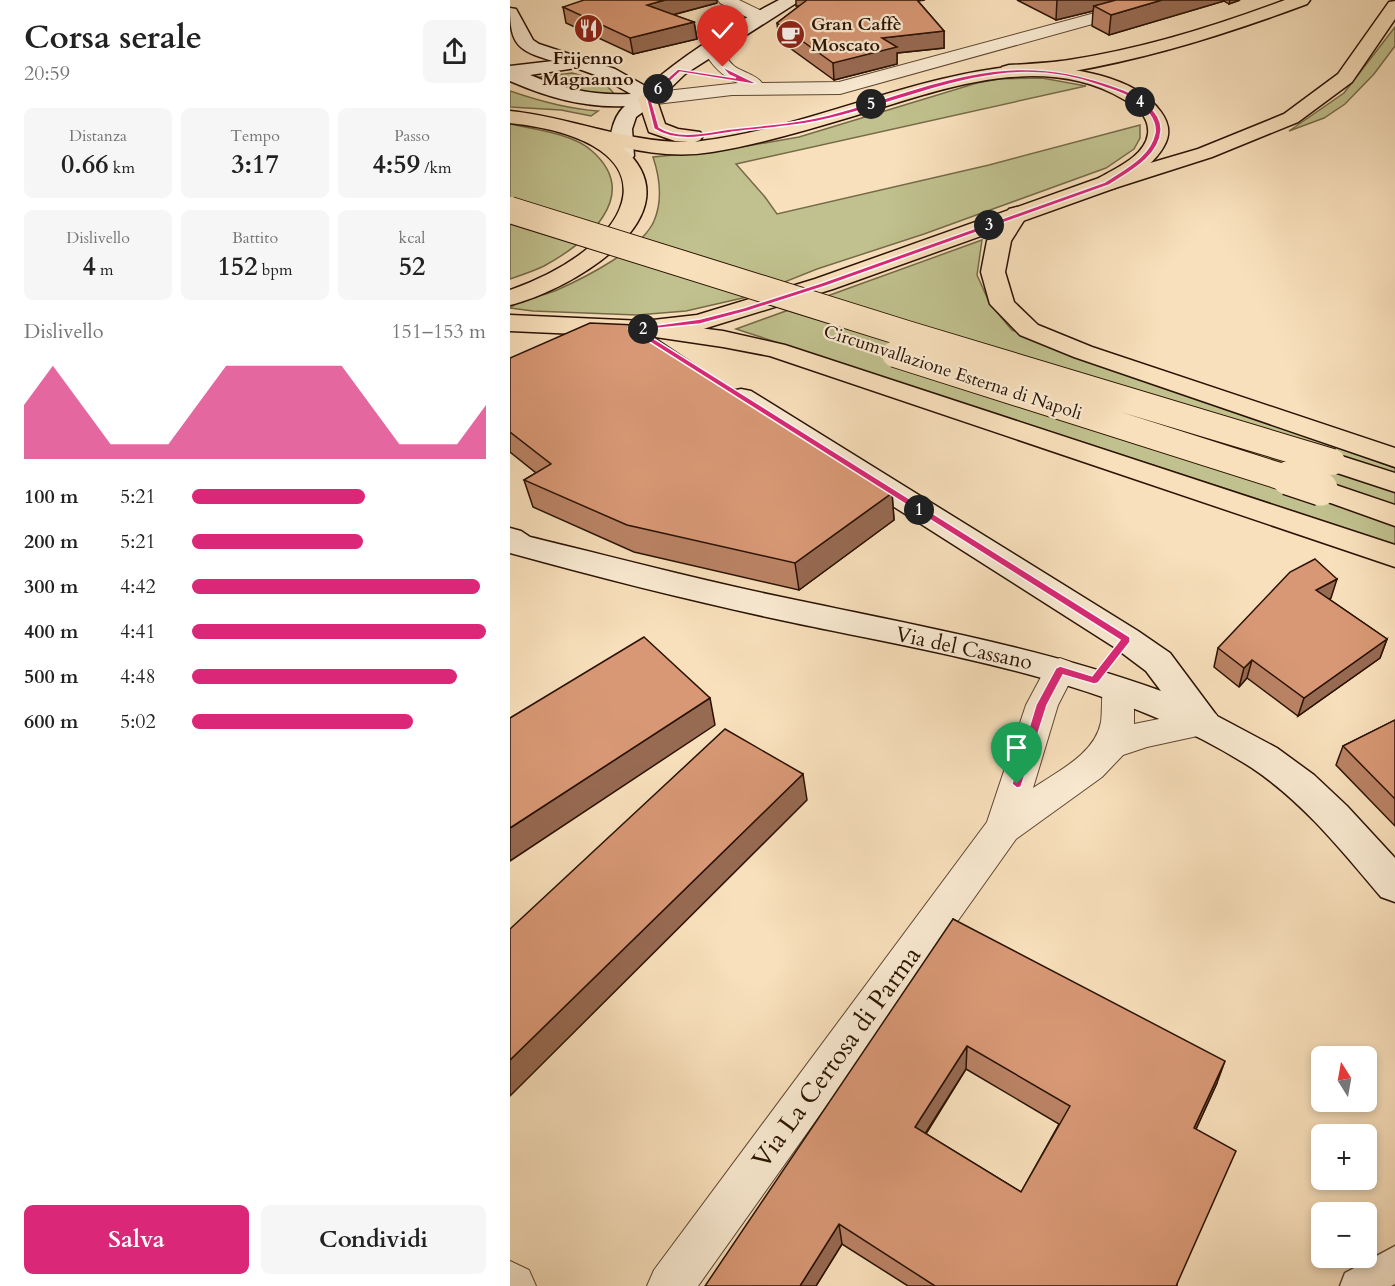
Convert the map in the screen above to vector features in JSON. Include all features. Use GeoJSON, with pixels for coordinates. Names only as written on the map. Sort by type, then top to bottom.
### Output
{"type":"FeatureCollection","features":[{"type":"Feature","properties":{"kind":"main road"},"geometry":{"type":"LineString","coordinates":[[510,298],[566,274],[598,252],[621,230],[633,207],[635,185],[634,176],[623,149],[622,129],[627,114],[648,99],[678,70],[760,17],[792,0]]}},
{"type":"Feature","properties":{"kind":"main road"},"geometry":{"type":"LineString","coordinates":[[510,117],[556,124],[623,149],[696,148],[776,132],[959,78],[1068,66],[1127,53],[1232,26],[1301,0]]}},
{"type":"Feature","properties":{"kind":"main road"},"geometry":{"type":"LineString","coordinates":[[638,329],[700,322],[746,310],[1107,183],[1204,153],[1291,118],[1345,78],[1395,6]]}},
{"type":"Feature","properties":{"kind":"main road"},"geometry":{"type":"LineString","coordinates":[[510,13],[525,43],[531,48],[622,78],[638,88],[648,99],[656,128],[675,135],[717,134],[823,119]]}},
{"type":"Feature","properties":{"kind":"main road"},"geometry":{"type":"LineString","coordinates":[[510,73],[540,67],[585,65],[678,70]]}},
{"type":"Feature","properties":{"kind":"main road"},"geometry":{"type":"LineString","coordinates":[[1009,71],[1043,72],[1086,78],[1132,96],[1155,117],[1159,129],[1155,144],[1141,160],[1107,183]]}},
{"type":"Feature","properties":{"kind":"main road"},"geometry":{"type":"LineString","coordinates":[[510,73],[560,93],[581,98],[599,101],[648,99]]}},
{"type":"Feature","properties":{"kind":"main road","name":"Circumvallazione Esterna di Napoli"},"geometry":{"type":"LineString","coordinates":[[510,210],[1395,483]]}},
{"type":"Feature","properties":{"kind":"main road"},"geometry":{"type":"LineString","coordinates":[[1017,214],[999,241],[993,272],[1002,304],[1029,330],[1083,352],[1395,458]]}},
{"type":"Feature","properties":{"kind":"main road","name":"Circumvallazione Esterna di Napoli"},"geometry":{"type":"LineString","coordinates":[[510,232],[1321,489],[1395,516]]}},
{"type":"Feature","properties":{"kind":"main road"},"geometry":{"type":"LineString","coordinates":[[510,323],[638,329],[723,339],[776,350],[1395,556]]}},
{"type":"Feature","properties":{"kind":"main road"},"geometry":{"type":"LineString","coordinates":[[638,329],[687,364]]}},
{"type":"Feature","properties":{"kind":"main road"},"geometry":{"type":"LineString","coordinates":[[717,382],[1126,639],[1158,662],[1204,723]]}},
{"type":"Feature","properties":{"kind":"main road","name":"Via del Cassano"},"geometry":{"type":"LineString","coordinates":[[510,538],[520,544],[761,604],[1025,660],[1106,685],[1204,723],[1266,759],[1331,812],[1395,885]]}},
{"type":"Feature","properties":{"kind":"main road"},"geometry":{"type":"LineString","coordinates":[[1106,685],[1126,639]]}},
{"type":"Feature","properties":{"kind":"street"},"geometry":{"type":"LineString","coordinates":[[726,0],[760,17]]}},
{"type":"Feature","properties":{"kind":"street"},"geometry":{"type":"LineString","coordinates":[[648,99],[711,90],[840,88],[1162,0]]}},
{"type":"Feature","properties":{"kind":"street"},"geometry":{"type":"LineString","coordinates":[[712,49],[717,60],[731,74],[753,83]]}},
{"type":"Feature","properties":{"kind":"street"},"geometry":{"type":"LineString","coordinates":[[678,70],[780,89]]}},
{"type":"Feature","properties":{"kind":"street","name":"Via La Certosa di Parma"},"geometry":{"type":"LineString","coordinates":[[670,1286],[1002,828],[1042,705],[1060,670]]}},
{"type":"Feature","properties":{"kind":"street","name":"Via La Certosa di Parma"},"geometry":{"type":"LineString","coordinates":[[1002,828],[1090,767],[1111,746],[1118,727],[1120,709],[1106,685]]}},
{"type":"Feature","properties":{"kind":"street","name":"Via La Certosa di Parma"},"geometry":{"type":"LineString","coordinates":[[1111,746],[1144,734],[1204,723]]}},
{"type":"Feature","properties":{"kind":"street"},"geometry":{"type":"LineString","coordinates":[[1358,1286],[1395,1264]]}},
{"type":"Feature","properties":{"kind":"green space"},"geometry":{"type":"Polygon","coordinates":[[[1395,27],[1395,46],[1374,74],[1345,104],[1324,118],[1289,131],[1344,93],[1395,27]]]}},
{"type":"Feature","properties":{"kind":"green space"},"geometry":{"type":"Polygon","coordinates":[[[572,73],[601,82],[614,94],[577,91],[539,77],[572,73]]]}},
{"type":"Feature","properties":{"kind":"green space"},"geometry":{"type":"Polygon","coordinates":[[[1042,78],[1086,86],[736,164],[777,214],[989,165],[1140,125],[1140,138],[1134,149],[1106,168],[924,234],[817,269],[747,297],[686,311],[637,315],[510,308],[582,278],[611,262],[638,242],[654,221],[659,205],[659,181],[653,157],[724,150],[799,137],[977,83],[998,79],[1042,78]]]}},
{"type":"Feature","properties":{"kind":"green space"},"geometry":{"type":"Polygon","coordinates":[[[510,91],[553,104],[598,111],[591,116],[561,110],[510,107],[510,91]]]}},
{"type":"Feature","properties":{"kind":"green space"},"geometry":{"type":"Polygon","coordinates":[[[510,124],[553,133],[584,145],[606,168],[612,185],[610,201],[603,217],[576,245],[544,266],[510,279],[510,124]]]}},
{"type":"Feature","properties":{"kind":"green space"},"geometry":{"type":"Polygon","coordinates":[[[982,240],[977,275],[990,304],[1012,330],[1395,468],[1395,544],[736,329],[982,240]]]}},
{"type":"Feature","properties":{"kind":"building"},"geometry":{"type":"Polygon","coordinates":[[[584,0],[665,0],[647,5],[694,22],[630,38],[563,7],[584,0]]]}},
{"type":"Feature","properties":{"kind":"building"},"geometry":{"type":"Polygon","coordinates":[[[807,0],[917,0],[944,31],[882,38],[897,47],[833,63],[777,23],[807,0]]]}},
{"type":"Feature","properties":{"kind":"building"},"geometry":{"type":"Polygon","coordinates":[[[1116,0],[1162,0],[1111,15],[1094,6],[1116,0]]]}},
{"type":"Feature","properties":{"kind":"building"},"geometry":{"type":"Polygon","coordinates":[[[590,323],[636,325],[786,426],[892,493],[795,563],[627,525],[524,480],[551,464],[510,432],[510,358],[590,323]]]}},
{"type":"Feature","properties":{"kind":"building"},"geometry":{"type":"Polygon","coordinates":[[[1315,559],[1337,579],[1316,590],[1387,639],[1304,698],[1252,660],[1244,668],[1218,648],[1290,572],[1315,559]]]}},
{"type":"Feature","properties":{"kind":"building"},"geometry":{"type":"Polygon","coordinates":[[[644,637],[710,698],[510,828],[510,718],[644,637]]]}},
{"type":"Feature","properties":{"kind":"building"},"geometry":{"type":"Polygon","coordinates":[[[1395,720],[1395,799],[1343,746],[1395,720]]]}},
{"type":"Feature","properties":{"kind":"building"},"geometry":{"type":"Polygon","coordinates":[[[725,729],[803,774],[510,1060],[510,929],[725,729]]]}},
{"type":"Feature","properties":{"kind":"building"},"geometry":{"type":"Polygon","coordinates":[[[953,919],[1225,1061],[1194,1128],[1236,1151],[1176,1286],[935,1286],[839,1224],[800,1286],[705,1286],[953,919]],[[967,1046],[915,1127],[1021,1192],[1070,1106],[967,1046]]]}},
{"type":"Feature","properties":{"kind":"place","name":"Frijenno Magnanno"},"geometry":{"type":"Point","coordinates":[588,29]}},
{"type":"Feature","properties":{"kind":"place","name":"Gran Caffè Moscato"},"geometry":{"type":"Point","coordinates":[790,34]}},
{"type":"Feature","properties":{"kind":"route"},"geometry":{"type":"LineString","coordinates":[[723,67],[731,74],[753,83],[678,70],[648,99],[652,122],[656,128],[663,133],[689,137],[823,119],[959,78],[1009,71],[1066,74],[1086,78],[1132,96],[1155,117],[1159,129],[1155,144],[1141,160],[1107,183],[746,310],[700,322],[633,329],[1126,639],[1094,681],[1060,670],[1042,705],[1017,784]]}}]}
